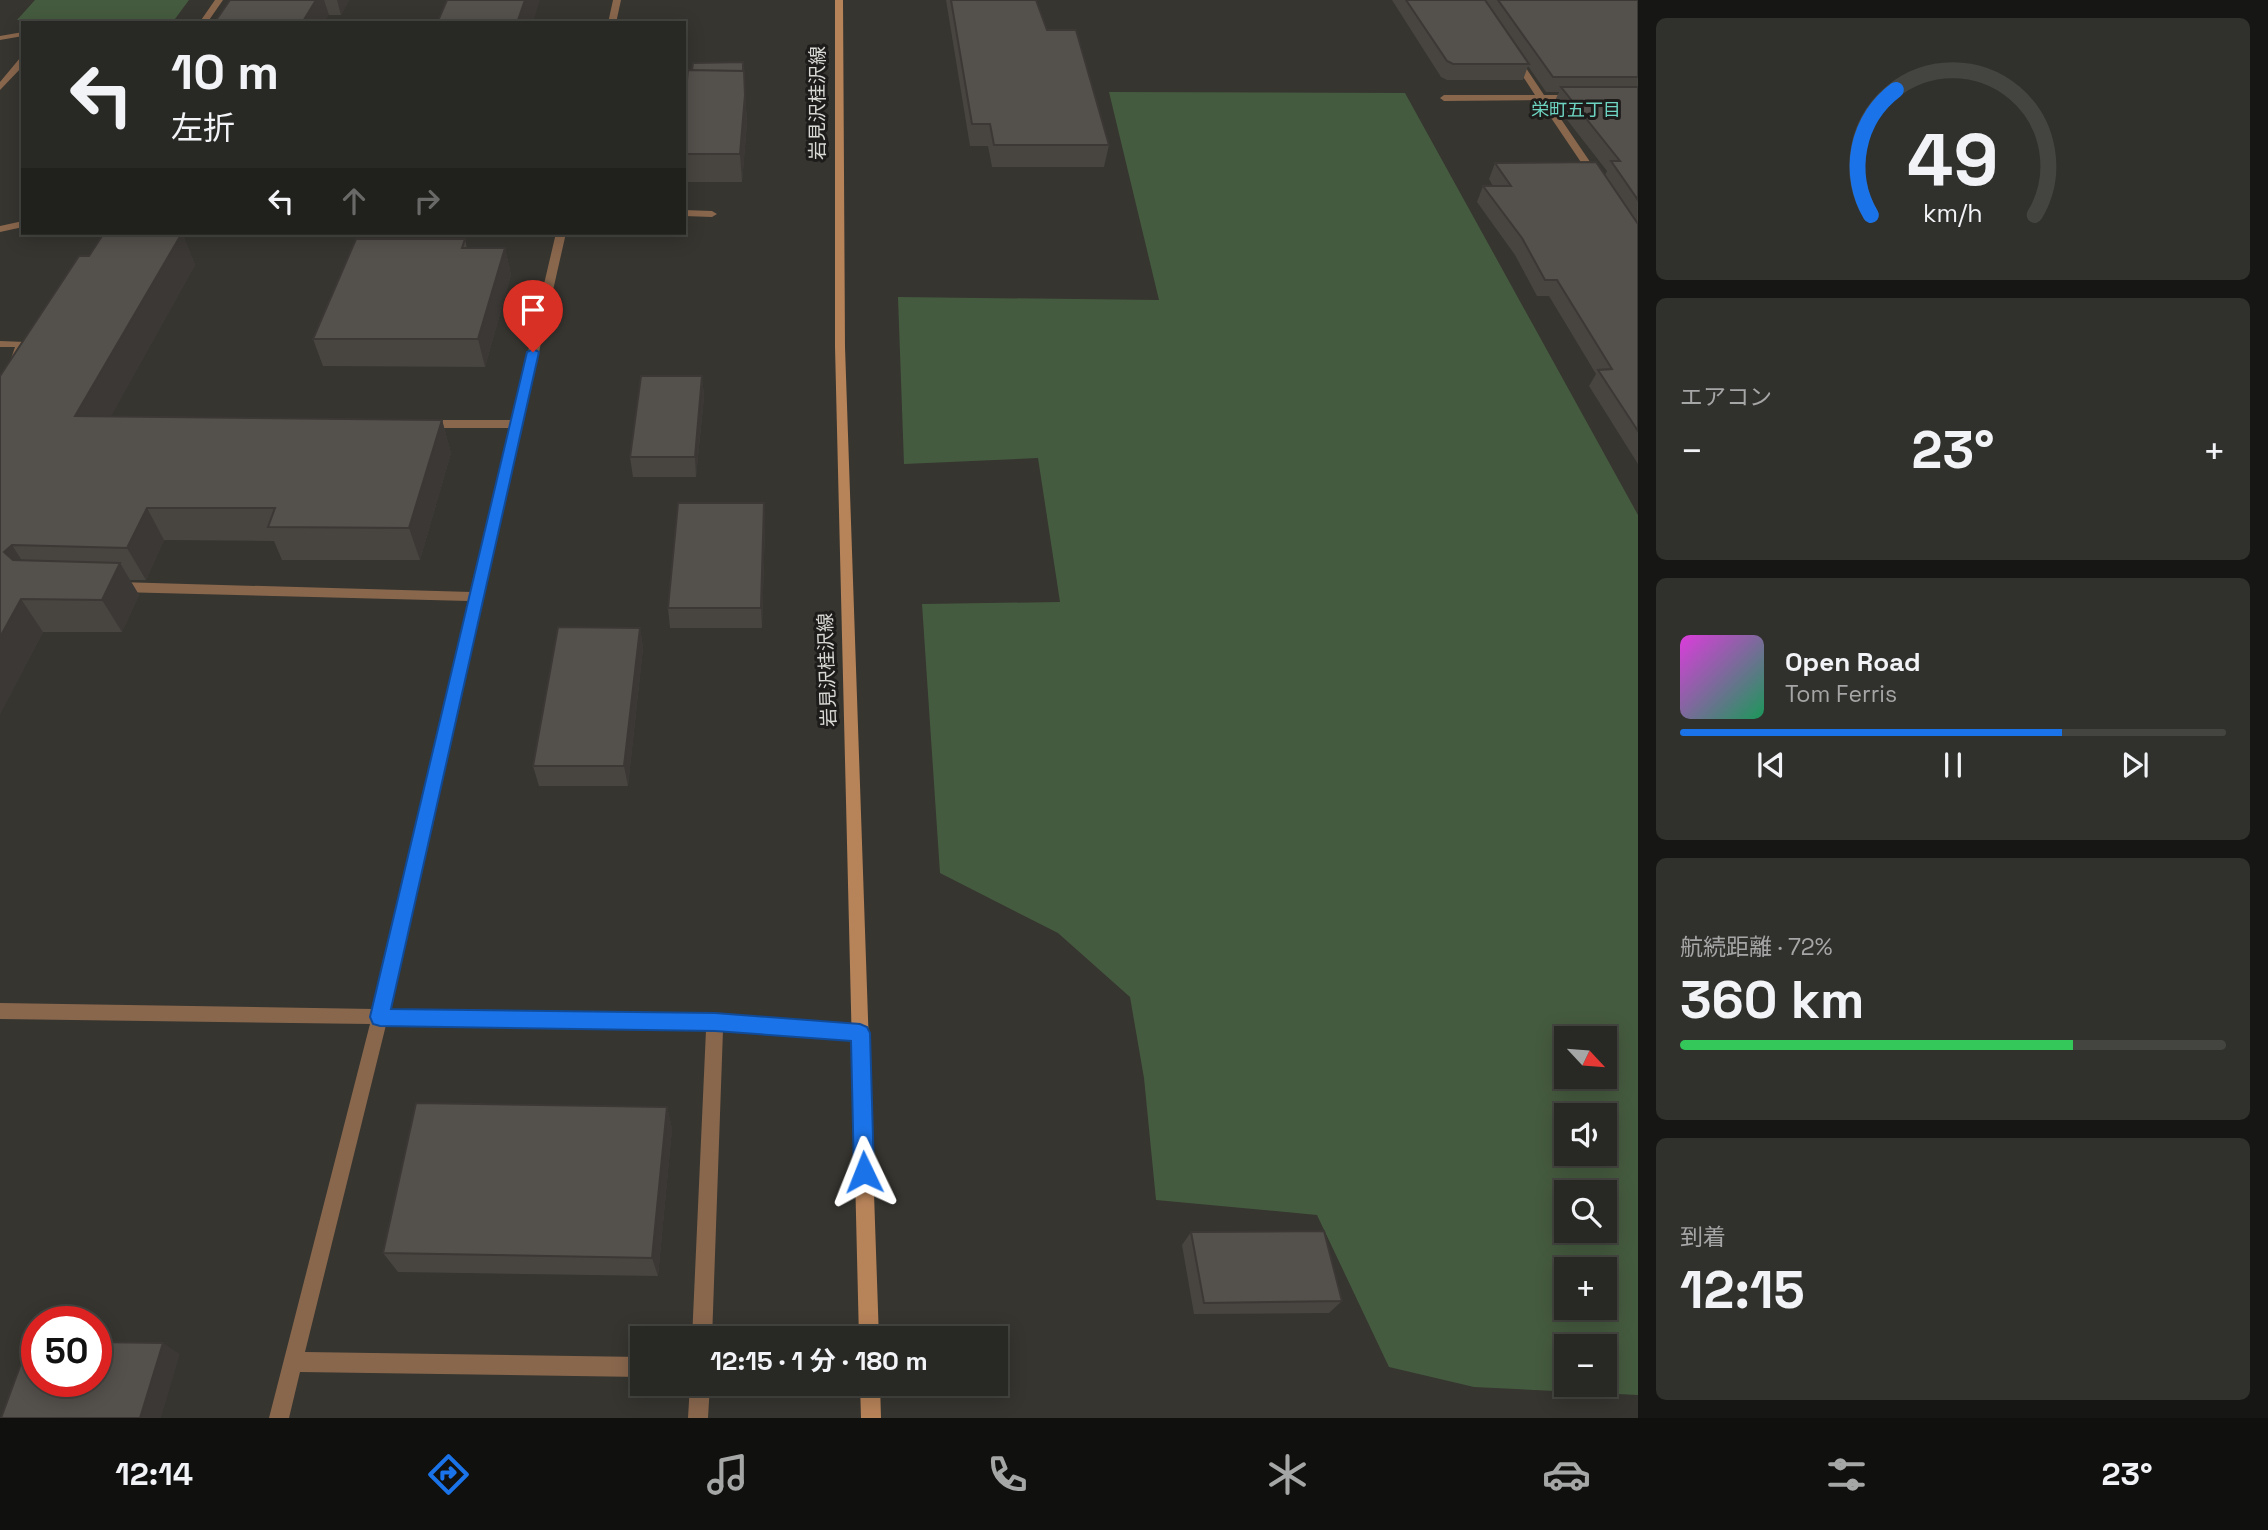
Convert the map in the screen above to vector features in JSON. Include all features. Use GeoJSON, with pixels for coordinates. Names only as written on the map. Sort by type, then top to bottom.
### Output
{"type":"FeatureCollection","features":[{"type":"Feature","properties":{"kind":"main road","name":"岩見沢桂沢線"},"geometry":{"type":"LineString","coordinates":[[839,0],[840,347],[869,1326]]}},
{"type":"Feature","properties":{"kind":"main road"},"geometry":{"type":"LineString","coordinates":[[871,1396],[872,1418]]}},
{"type":"Feature","properties":{"kind":"street"},"geometry":{"type":"LineString","coordinates":[[204,21],[219,0]]}},
{"type":"Feature","properties":{"kind":"street"},"geometry":{"type":"LineString","coordinates":[[612,21],[617,0]]}},
{"type":"Feature","properties":{"kind":"street"},"geometry":{"type":"LineString","coordinates":[[0,38],[21,34]]}},
{"type":"Feature","properties":{"kind":"street"},"geometry":{"type":"LineString","coordinates":[[1513,54],[1601,185]]}},
{"type":"Feature","properties":{"kind":"street"},"geometry":{"type":"LineString","coordinates":[[0,87],[21,62]]}},
{"type":"Feature","properties":{"kind":"street"},"geometry":{"type":"LineString","coordinates":[[1444,98],[1583,97]]}},
{"type":"Feature","properties":{"kind":"street"},"geometry":{"type":"LineString","coordinates":[[686,213],[712,214]]}},
{"type":"Feature","properties":{"kind":"street"},"geometry":{"type":"LineString","coordinates":[[1,228],[21,224]]}},
{"type":"Feature","properties":{"kind":"street"},"geometry":{"type":"LineString","coordinates":[[279,1418],[380,1017],[561,235]]}},
{"type":"Feature","properties":{"kind":"street"},"geometry":{"type":"LineString","coordinates":[[0,344],[22,344],[13,365]]}},
{"type":"Feature","properties":{"kind":"street"},"geometry":{"type":"LineString","coordinates":[[419,425],[516,424]]}},
{"type":"Feature","properties":{"kind":"street"},"geometry":{"type":"LineString","coordinates":[[104,587],[477,597]]}},
{"type":"Feature","properties":{"kind":"street"},"geometry":{"type":"LineString","coordinates":[[0,1011],[715,1022],[860,1033]]}},
{"type":"Feature","properties":{"kind":"street"},"geometry":{"type":"LineString","coordinates":[[703,1326],[715,1022]]}},
{"type":"Feature","properties":{"kind":"street"},"geometry":{"type":"LineString","coordinates":[[292,1362],[630,1367]]}},
{"type":"Feature","properties":{"kind":"street"},"geometry":{"type":"LineString","coordinates":[[698,1418],[699,1396]]}},
{"type":"Feature","properties":{"kind":"green space"},"geometry":{"type":"Polygon","coordinates":[[[35,0],[189,0],[175,19],[17,20],[35,0]]]}},
{"type":"Feature","properties":{"kind":"green space"},"geometry":{"type":"Polygon","coordinates":[[[1109,92],[1405,93],[1638,515],[1638,1395],[1617,1394],[1617,1334],[1554,1334],[1554,1391],[1474,1387],[1389,1367],[1317,1215],[1156,1200],[1144,1078],[1130,997],[1058,933],[940,873],[922,604],[1060,602],[1038,458],[904,464],[898,297],[1159,300],[1109,92]]]}},
{"type":"Feature","properties":{"kind":"building"},"geometry":{"type":"Polygon","coordinates":[[[230,0],[316,0],[303,21],[215,21],[230,0]]]}},
{"type":"Feature","properties":{"kind":"building"},"geometry":{"type":"Polygon","coordinates":[[[447,0],[525,0],[518,21],[438,21],[447,0]]]}},
{"type":"Feature","properties":{"kind":"building"},"geometry":{"type":"Polygon","coordinates":[[[951,0],[1036,0],[1047,30],[1076,30],[1109,145],[994,145],[990,124],[972,124],[951,0]]]}},
{"type":"Feature","properties":{"kind":"building"},"geometry":{"type":"Polygon","coordinates":[[[1406,0],[1485,0],[1529,64],[1453,64],[1447,61],[1406,0]]]}},
{"type":"Feature","properties":{"kind":"building"},"geometry":{"type":"Polygon","coordinates":[[[1498,0],[1638,0],[1638,77],[1553,77],[1498,0]]]}},
{"type":"Feature","properties":{"kind":"building"},"geometry":{"type":"Polygon","coordinates":[[[743,62],[743,71],[692,70],[693,63],[743,62]]]}},
{"type":"Feature","properties":{"kind":"building"},"geometry":{"type":"Polygon","coordinates":[[[688,70],[744,71],[745,95],[740,154],[686,154],[688,70]]]}},
{"type":"Feature","properties":{"kind":"building"},"geometry":{"type":"Polygon","coordinates":[[[1561,87],[1638,87],[1638,200],[1611,161],[1620,161],[1561,87]]]}},
{"type":"Feature","properties":{"kind":"building"},"geometry":{"type":"Polygon","coordinates":[[[1596,162],[1638,224],[1638,431],[1598,370],[1612,369],[1557,280],[1545,280],[1522,238],[1483,186],[1511,186],[1495,163],[1596,162]]]}},
{"type":"Feature","properties":{"kind":"building"},"geometry":{"type":"Polygon","coordinates":[[[103,235],[181,235],[75,416],[442,420],[409,528],[268,527],[275,508],[147,508],[127,548],[12,545],[4,552],[13,560],[120,563],[102,600],[21,599],[0,637],[0,376],[79,256],[89,256],[103,235]]]}},
{"type":"Feature","properties":{"kind":"building"},"geometry":{"type":"Polygon","coordinates":[[[356,239],[465,239],[462,248],[505,248],[478,339],[313,339],[356,239]]]}},
{"type":"Feature","properties":{"kind":"building"},"geometry":{"type":"Polygon","coordinates":[[[641,376],[702,376],[695,457],[630,457],[641,376]]]}},
{"type":"Feature","properties":{"kind":"building"},"geometry":{"type":"Polygon","coordinates":[[[678,503],[764,503],[761,608],[668,608],[678,503]]]}},
{"type":"Feature","properties":{"kind":"building"},"geometry":{"type":"Polygon","coordinates":[[[558,627],[640,628],[624,766],[533,766],[558,627]]]}},
{"type":"Feature","properties":{"kind":"building"},"geometry":{"type":"Polygon","coordinates":[[[416,1103],[667,1107],[652,1258],[383,1253],[416,1103]]]}},
{"type":"Feature","properties":{"kind":"building"},"geometry":{"type":"Polygon","coordinates":[[[1324,1231],[1342,1301],[1204,1303],[1191,1232],[1324,1231]]]}},
{"type":"Feature","properties":{"kind":"building"},"geometry":{"type":"Polygon","coordinates":[[[112,1342],[163,1343],[140,1418],[1,1418],[21,1364],[21,1397],[112,1397],[112,1342]]]}},
{"type":"Feature","properties":{"kind":"district","name":"栄町五丁目"},"geometry":{"type":"Point","coordinates":[1576,109]}},
{"type":"Feature","properties":{"kind":"route"},"geometry":{"type":"LineString","coordinates":[[533,352],[380,1017],[715,1022],[860,1033],[864,1172]]}}]}
